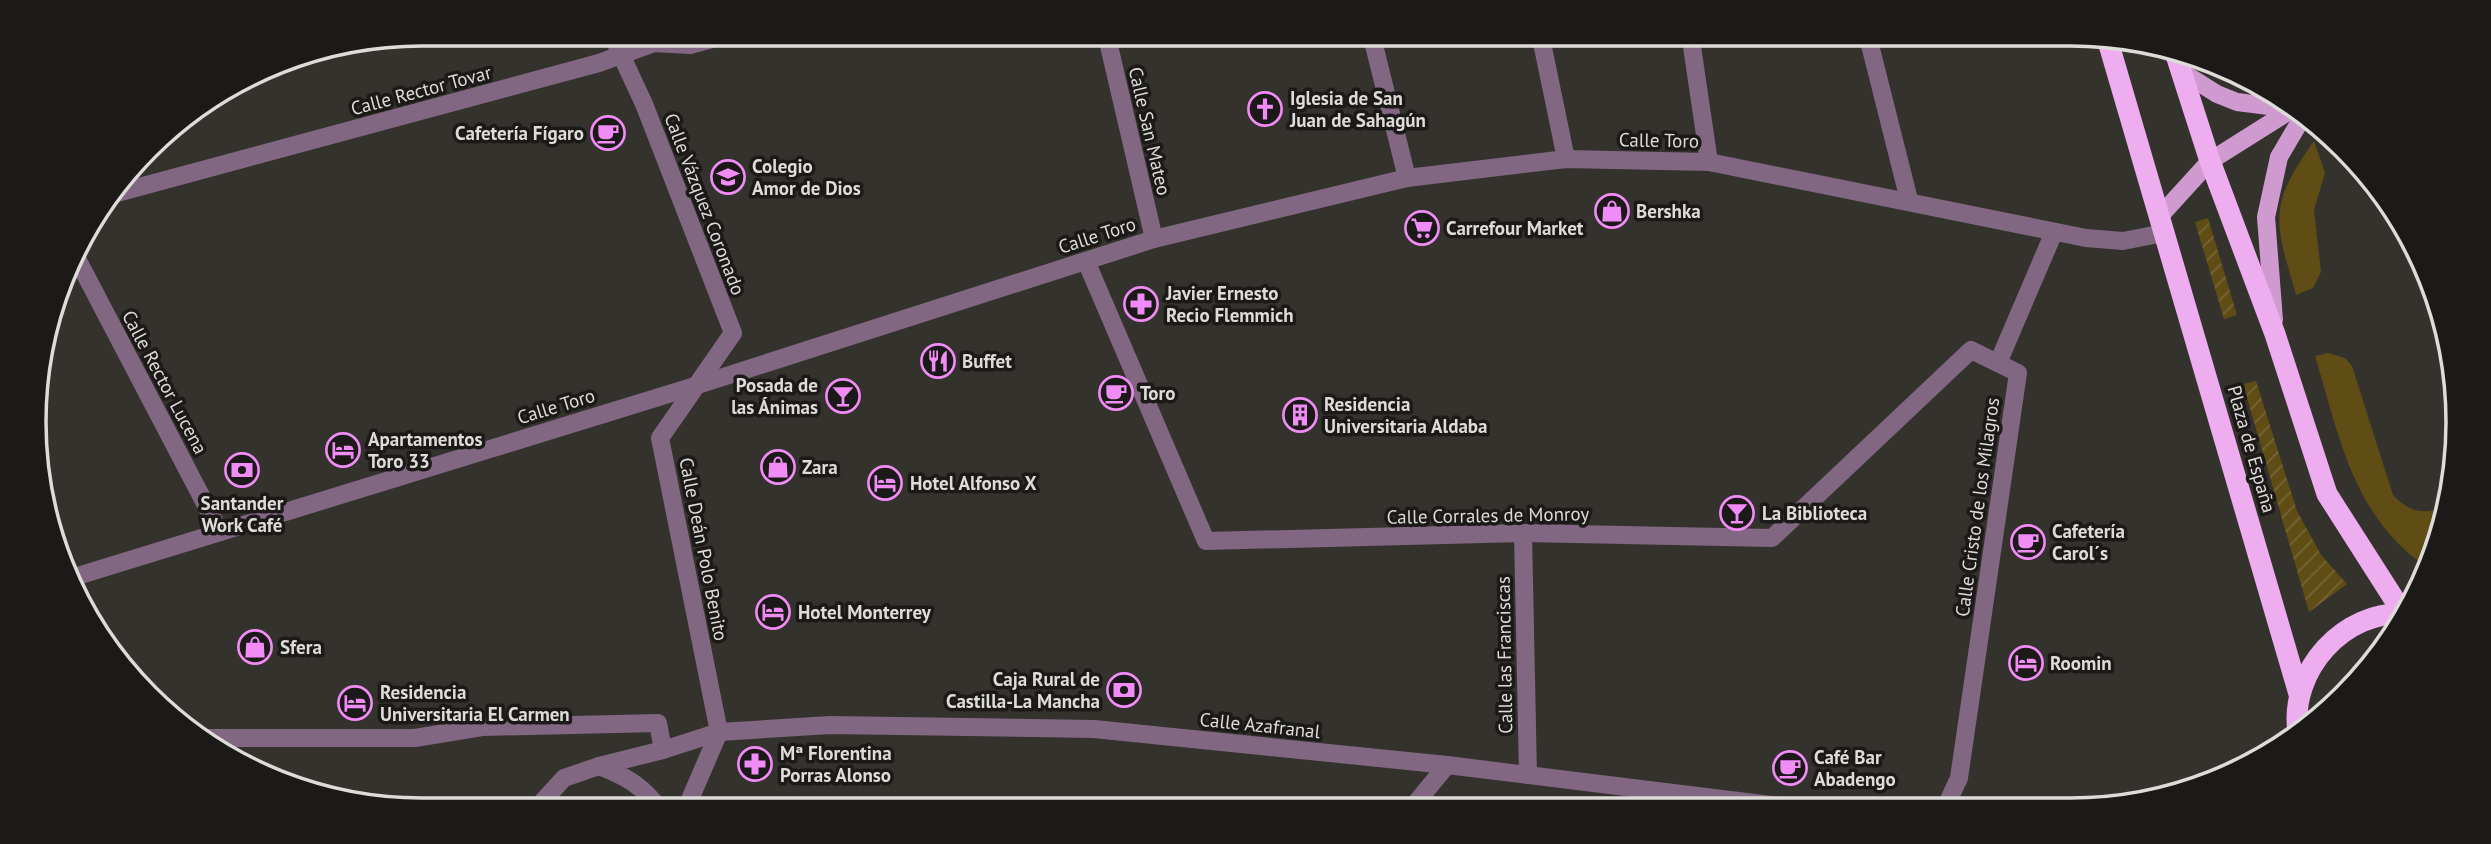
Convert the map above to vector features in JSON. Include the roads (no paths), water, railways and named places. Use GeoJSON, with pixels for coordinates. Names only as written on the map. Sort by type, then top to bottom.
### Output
{"type":"FeatureCollection","features":[{"type":"Feature","properties":{"kind":"highway","name":"Plaza de España"},"geometry":{"type":"LineString","coordinates":[[2110,48],[2299,694],[2298,721]]}},
{"type":"Feature","properties":{"kind":"highway","name":"Plaza de España"},"geometry":{"type":"LineString","coordinates":[[2178,62],[2210,161],[2274,334],[2327,494],[2398,604]]}},
{"type":"Feature","properties":{"kind":"highway","name":"Plaza de España"},"geometry":{"type":"LineString","coordinates":[[2299,694],[2313,661],[2338,635],[2370,618],[2392,616]]}},
{"type":"Feature","properties":{"kind":"main road"},"geometry":{"type":"LineString","coordinates":[[2182,72],[2217,94],[2237,102],[2275,107]]}},
{"type":"Feature","properties":{"kind":"main road"},"geometry":{"type":"LineString","coordinates":[[2162,225],[2210,161],[2287,116]]}},
{"type":"Feature","properties":{"kind":"main road"},"geometry":{"type":"LineString","coordinates":[[2274,334],[2266,217],[2279,157],[2293,120]]}},
{"type":"Feature","properties":{"kind":"street","name":"Calle Vázquez Coronado"},"geometry":{"type":"LineString","coordinates":[[617,46],[644,104],[733,333],[698,385]]}},
{"type":"Feature","properties":{"kind":"street","name":"Calle Rector Tovar"},"geometry":{"type":"LineString","coordinates":[[125,191],[622,56],[647,46]]}},
{"type":"Feature","properties":{"kind":"street","name":"Calle San Mateo"},"geometry":{"type":"LineString","coordinates":[[1109,46],[1154,239]]}},
{"type":"Feature","properties":{"kind":"street"},"geometry":{"type":"LineString","coordinates":[[1374,46],[1407,178]]}},
{"type":"Feature","properties":{"kind":"street"},"geometry":{"type":"LineString","coordinates":[[1543,46],[1566,159]]}},
{"type":"Feature","properties":{"kind":"street"},"geometry":{"type":"LineString","coordinates":[[1692,46],[1709,162]]}},
{"type":"Feature","properties":{"kind":"street"},"geometry":{"type":"LineString","coordinates":[[1870,46],[1909,200]]}},
{"type":"Feature","properties":{"kind":"street","name":"Calle Toro"},"geometry":{"type":"LineString","coordinates":[[78,576],[698,385],[1154,239],[1407,178],[1566,159],[1709,162],[1909,200],[2054,232],[2123,241],[2162,225]]}},
{"type":"Feature","properties":{"kind":"street"},"geometry":{"type":"LineString","coordinates":[[1998,363],[2054,232]]}},
{"type":"Feature","properties":{"kind":"street","name":"Calle Corrales de Monroy"},"geometry":{"type":"LineString","coordinates":[[1086,261],[1206,541],[1523,533],[1772,538],[1971,350],[1998,363]]}},
{"type":"Feature","properties":{"kind":"street","name":"Calle Rector Lucena"},"geometry":{"type":"LineString","coordinates":[[80,264],[220,532]]}},
{"type":"Feature","properties":{"kind":"street","name":"Calle Cristo de los Milagros"},"geometry":{"type":"LineString","coordinates":[[1950,798],[1959,778],[2018,373],[1998,363]]}},
{"type":"Feature","properties":{"kind":"street","name":"Calle Deán Polo Benito"},"geometry":{"type":"LineString","coordinates":[[698,385],[660,438],[719,732]]}},
{"type":"Feature","properties":{"kind":"street","name":"Calle las Franciscas"},"geometry":{"type":"LineString","coordinates":[[1523,533],[1528,775]]}},
{"type":"Feature","properties":{"kind":"street"},"geometry":{"type":"LineString","coordinates":[[218,738],[415,738],[482,727],[658,723],[663,750]]}},
{"type":"Feature","properties":{"kind":"street","name":"Calle Azafranal"},"geometry":{"type":"LineString","coordinates":[[546,798],[564,778],[719,732],[830,725],[1094,729],[1447,765],[1715,798]]}},
{"type":"Feature","properties":{"kind":"street"},"geometry":{"type":"LineString","coordinates":[[691,798],[719,732]]}},
{"type":"Feature","properties":{"kind":"street"},"geometry":{"type":"LineString","coordinates":[[1420,798],[1447,765]]}},
{"type":"Feature","properties":{"kind":"street"},"geometry":{"type":"LineString","coordinates":[[599,766],[624,775],[647,791],[652,798]]}},
{"type":"Feature","properties":{"kind":"place","name":"Iglesia de San Juan de Sahagún"},"geometry":{"type":"Point","coordinates":[1265,109]}},
{"type":"Feature","properties":{"kind":"place","name":"Cafetería Fígaro"},"geometry":{"type":"Point","coordinates":[608,133]}},
{"type":"Feature","properties":{"kind":"place","name":"Colegio Amor de Dios"},"geometry":{"type":"Point","coordinates":[728,177]}},
{"type":"Feature","properties":{"kind":"place","name":"Bershka"},"geometry":{"type":"Point","coordinates":[1612,211]}},
{"type":"Feature","properties":{"kind":"place","name":"Carrefour Market"},"geometry":{"type":"Point","coordinates":[1422,228]}},
{"type":"Feature","properties":{"kind":"place","name":"Javier Ernesto Recio Flemmich"},"geometry":{"type":"Point","coordinates":[1141,304]}},
{"type":"Feature","properties":{"kind":"place","name":"Buffet"},"geometry":{"type":"Point","coordinates":[938,361]}},
{"type":"Feature","properties":{"kind":"place","name":"Toro"},"geometry":{"type":"Point","coordinates":[1116,393]}},
{"type":"Feature","properties":{"kind":"place","name":"Posada de las Ánimas"},"geometry":{"type":"Point","coordinates":[843,396]}},
{"type":"Feature","properties":{"kind":"place","name":"Residencia Universitaria Aldaba"},"geometry":{"type":"Point","coordinates":[1300,415]}},
{"type":"Feature","properties":{"kind":"place","name":"Apartamentos Toro 33"},"geometry":{"type":"Point","coordinates":[343,450]}},
{"type":"Feature","properties":{"kind":"place","name":"Zara"},"geometry":{"type":"Point","coordinates":[778,467]}},
{"type":"Feature","properties":{"kind":"place","name":"Santander Work Café"},"geometry":{"type":"Point","coordinates":[242,470]}},
{"type":"Feature","properties":{"kind":"place","name":"Hotel Alfonso X"},"geometry":{"type":"Point","coordinates":[885,483]}},
{"type":"Feature","properties":{"kind":"place","name":"La Biblioteca"},"geometry":{"type":"Point","coordinates":[1737,513]}},
{"type":"Feature","properties":{"kind":"place","name":"Cafetería Carol´s"},"geometry":{"type":"Point","coordinates":[2028,542]}},
{"type":"Feature","properties":{"kind":"place","name":"Hotel Monterrey"},"geometry":{"type":"Point","coordinates":[773,612]}},
{"type":"Feature","properties":{"kind":"place","name":"Sfera"},"geometry":{"type":"Point","coordinates":[255,647]}},
{"type":"Feature","properties":{"kind":"place","name":"Roomin"},"geometry":{"type":"Point","coordinates":[2026,663]}},
{"type":"Feature","properties":{"kind":"place","name":"Caja Rural de Castilla-La Mancha"},"geometry":{"type":"Point","coordinates":[1124,690]}},
{"type":"Feature","properties":{"kind":"place","name":"Residencia Universitaria El Carmen"},"geometry":{"type":"Point","coordinates":[355,703]}},
{"type":"Feature","properties":{"kind":"place","name":"Mª Florentina Porras Alonso"},"geometry":{"type":"Point","coordinates":[755,764]}},
{"type":"Feature","properties":{"kind":"place","name":"Café Bar Abadengo"},"geometry":{"type":"Point","coordinates":[1790,768]}}]}
